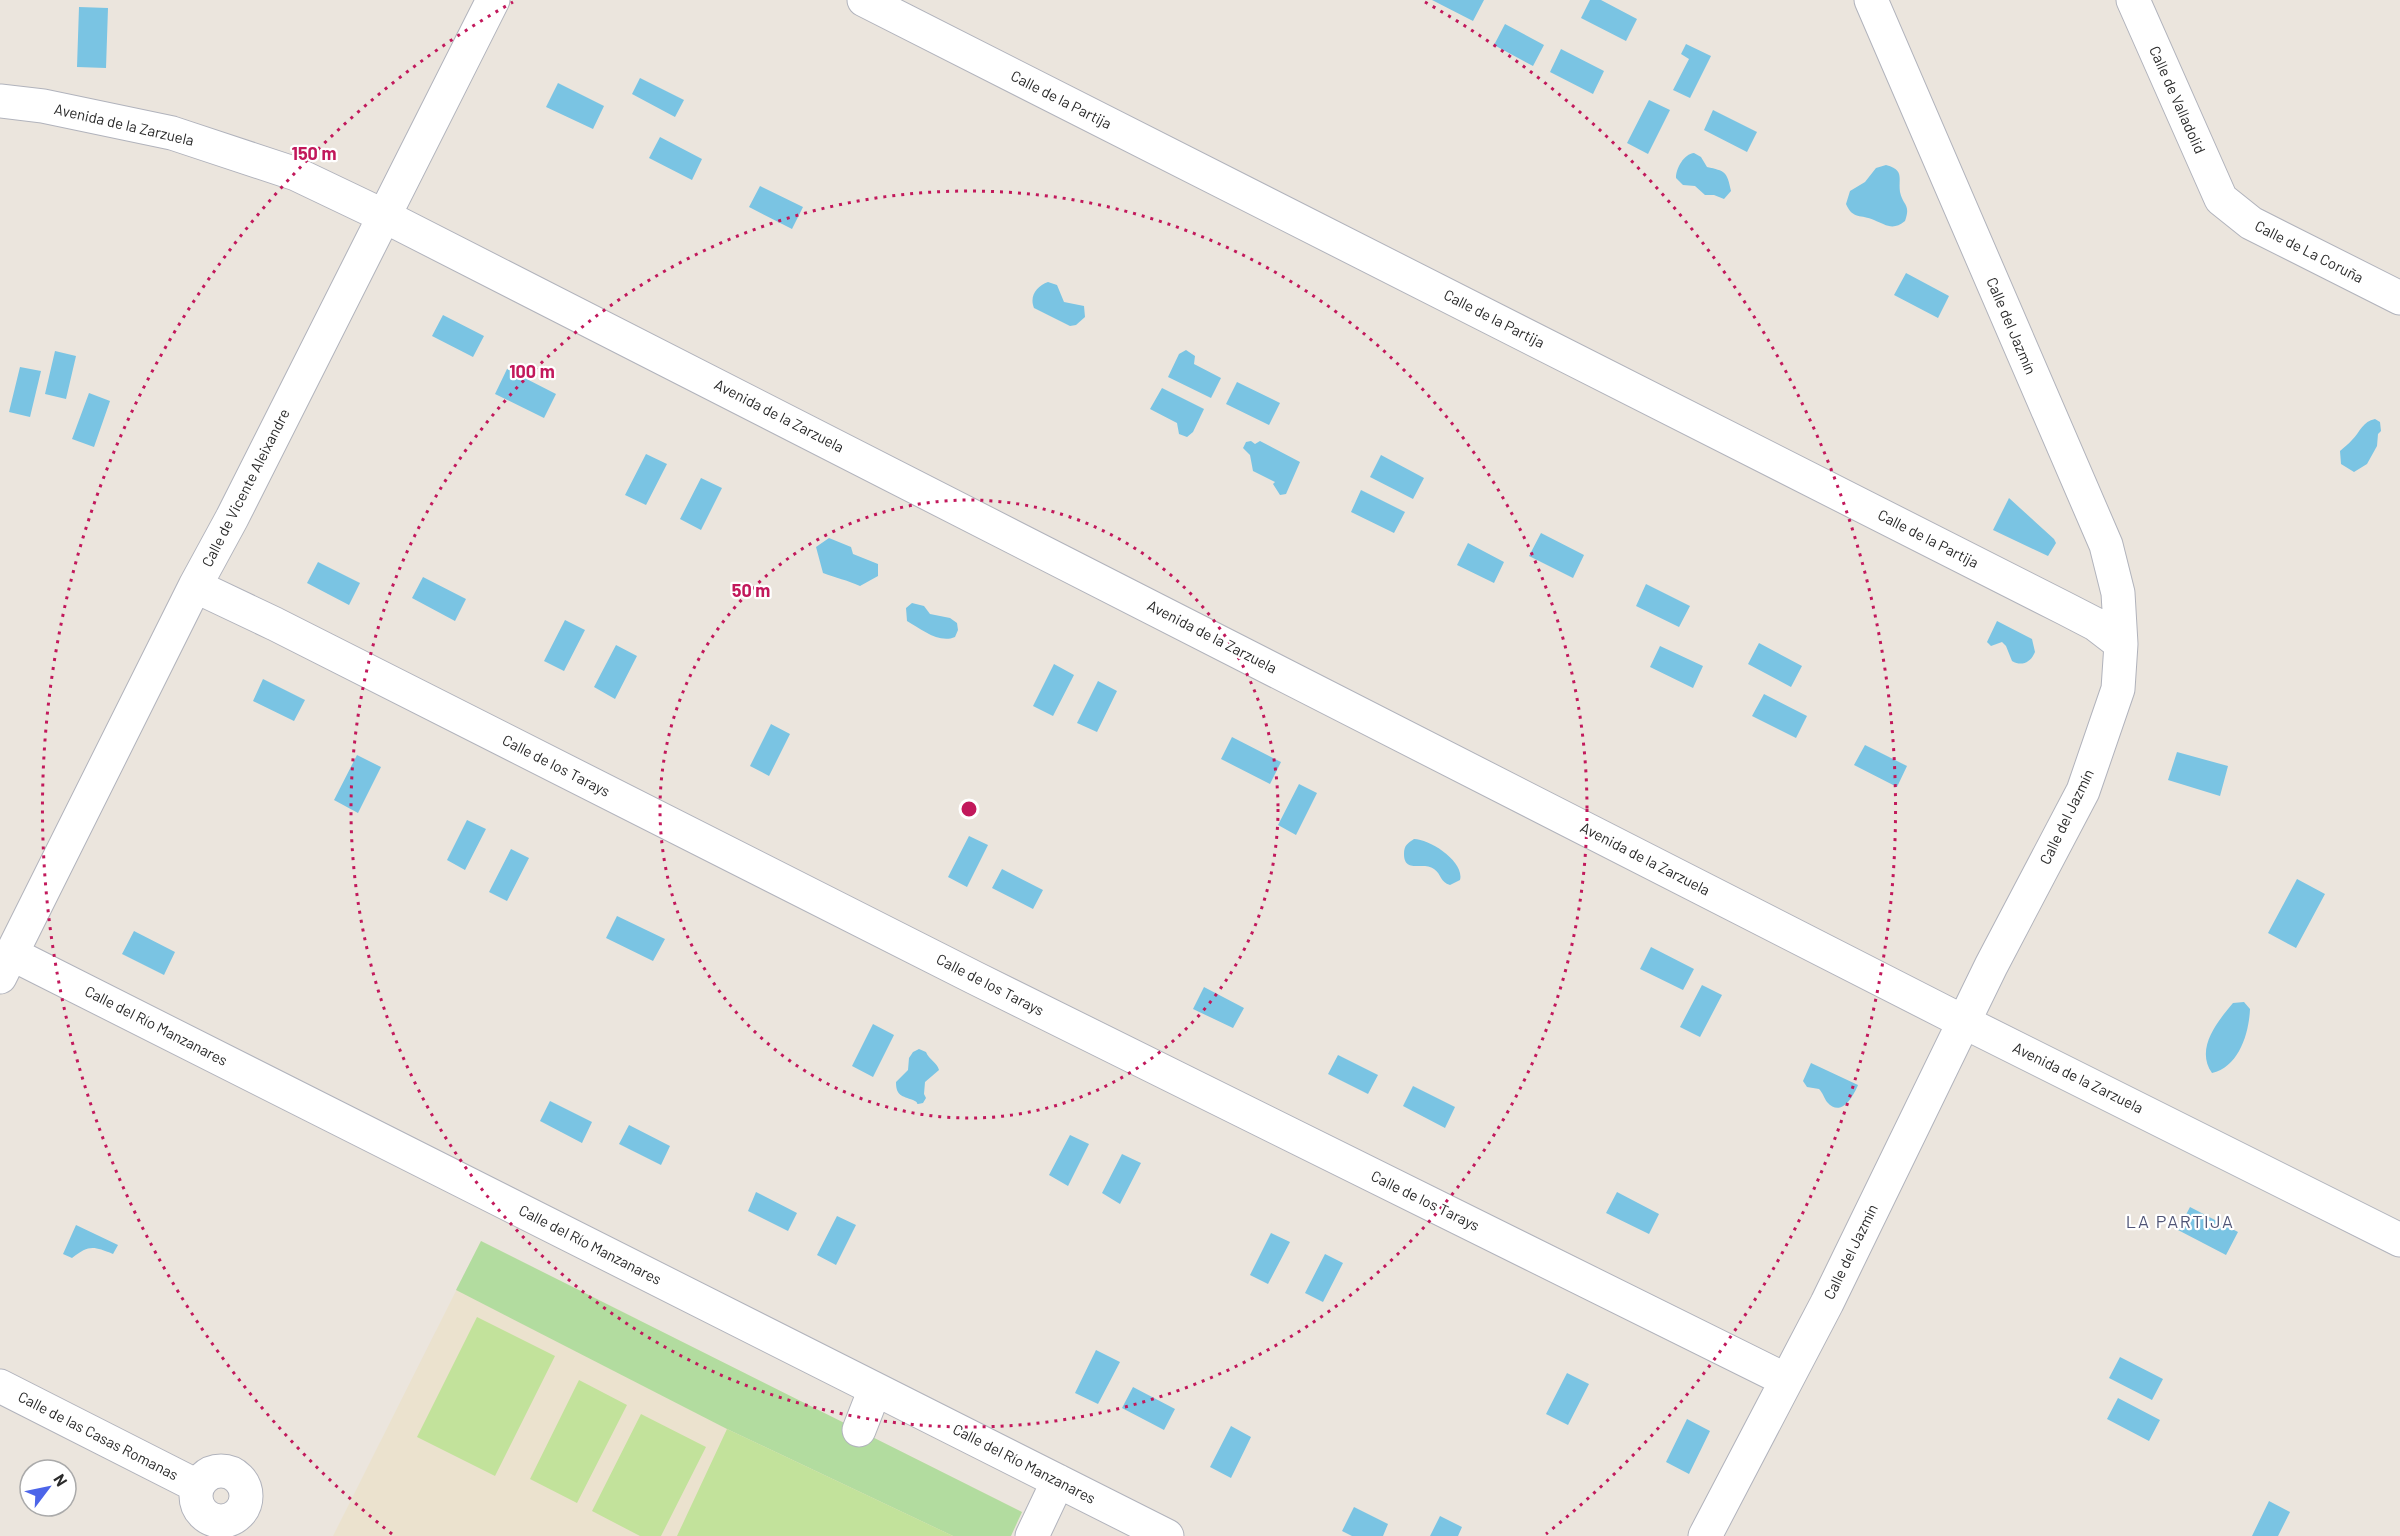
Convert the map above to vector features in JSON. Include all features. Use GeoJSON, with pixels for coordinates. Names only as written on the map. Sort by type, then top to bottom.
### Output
{"type":"FeatureCollection","features":[{"type":"Feature","properties":{"kind":"street","name":"Calle de Vicente Aleixandre"},"geometry":{"type":"LineString","coordinates":[[6,966],[195,586],[232,518],[493,0]]}},
{"type":"Feature","properties":{"kind":"street","name":"Calle de la Partija"},"geometry":{"type":"LineString","coordinates":[[864,0],[2066,609],[2095,624],[2121,644]]}},
{"type":"Feature","properties":{"kind":"street","name":"Calle del Jazmín"},"geometry":{"type":"LineString","coordinates":[[1705,1536],[1827,1303],[1964,1022],[2083,791],[2118,689],[2121,644],[2118,593],[2106,545],[1871,0]]}},
{"type":"Feature","properties":{"kind":"street","name":"Calle de Valladolid"},"geometry":{"type":"LineString","coordinates":[[2133,0],[2221,199]]}},
{"type":"Feature","properties":{"kind":"street","name":"Avenida de la Zarzuela"},"geometry":{"type":"LineString","coordinates":[[0,101],[44,106],[172,133],[296,174],[384,216],[1964,1022],[2400,1240]]}},
{"type":"Feature","properties":{"kind":"street","name":"Calle de La Coruña"},"geometry":{"type":"LineString","coordinates":[[2221,199],[2251,223],[2400,298]]}},
{"type":"Feature","properties":{"kind":"street","name":"Calle de los Tarays"},"geometry":{"type":"LineString","coordinates":[[195,586],[275,624],[975,978],[1786,1380]]}},
{"type":"Feature","properties":{"kind":"street","name":"Calle del Río Manzanares"},"geometry":{"type":"LineString","coordinates":[[6,966],[875,1389],[1167,1536]]}},
{"type":"Feature","properties":{"kind":"street","name":"Calle de las Casas Romanas"},"geometry":{"type":"LineString","coordinates":[[0,1386],[197,1486]]}},
{"type":"Feature","properties":{"kind":"street"},"geometry":{"type":"LineString","coordinates":[[859,1430],[875,1389]]}},
{"type":"Feature","properties":{"kind":"street"},"geometry":{"type":"LineString","coordinates":[[1032,1536],[1058,1481]]}},
{"type":"Feature","properties":{"kind":"shaded area"},"geometry":{"type":"Polygon","coordinates":[[[481,1241],[1022,1512],[1010,1536],[333,1536],[481,1241]]]}},
{"type":"Feature","properties":{"kind":"green space"},"geometry":{"type":"Polygon","coordinates":[[[481,1241],[1022,1512],[1011,1536],[953,1536],[727,1429],[456,1290],[481,1241]]]}},
{"type":"Feature","properties":{"kind":"green space"},"geometry":{"type":"Polygon","coordinates":[[[477,1317],[555,1356],[495,1476],[417,1437],[477,1317]]]}},
{"type":"Feature","properties":{"kind":"green space"},"geometry":{"type":"Polygon","coordinates":[[[579,1380],[627,1405],[577,1503],[530,1479],[579,1380]]]}},
{"type":"Feature","properties":{"kind":"green space"},"geometry":{"type":"Polygon","coordinates":[[[641,1414],[706,1447],[661,1536],[640,1536],[592,1511],[641,1414]]]}},
{"type":"Feature","properties":{"kind":"green space"},"geometry":{"type":"Polygon","coordinates":[[[727,1429],[953,1536],[677,1536],[727,1429]]]}},
{"type":"Feature","properties":{"kind":"water"},"geometry":{"type":"Polygon","coordinates":[[[1432,0],[1484,0],[1473,21],[1432,0]]]}},
{"type":"Feature","properties":{"kind":"water"},"geometry":{"type":"Polygon","coordinates":[[[1590,0],[1601,0],[1637,19],[1626,41],[1581,18],[1590,0]]]}},
{"type":"Feature","properties":{"kind":"water"},"geometry":{"type":"Polygon","coordinates":[[[79,7],[108,8],[106,68],[77,67],[79,7]]]}},
{"type":"Feature","properties":{"kind":"water"},"geometry":{"type":"Polygon","coordinates":[[[1505,24],[1544,45],[1533,66],[1494,45],[1505,24]]]}},
{"type":"Feature","properties":{"kind":"water"},"geometry":{"type":"Polygon","coordinates":[[[1686,44],[1711,56],[1690,98],[1673,90],[1689,59],[1681,54],[1686,44]]]}},
{"type":"Feature","properties":{"kind":"water"},"geometry":{"type":"Polygon","coordinates":[[[1561,49],[1604,71],[1593,94],[1550,72],[1561,49]]]}},
{"type":"Feature","properties":{"kind":"water"},"geometry":{"type":"Polygon","coordinates":[[[640,78],[684,100],[675,117],[632,94],[640,78]]]}},
{"type":"Feature","properties":{"kind":"water"},"geometry":{"type":"Polygon","coordinates":[[[558,83],[604,106],[593,129],[546,107],[558,83]]]}},
{"type":"Feature","properties":{"kind":"water"},"geometry":{"type":"Polygon","coordinates":[[[1649,100],[1670,110],[1648,154],[1627,143],[1649,100]]]}},
{"type":"Feature","properties":{"kind":"water"},"geometry":{"type":"Polygon","coordinates":[[[1713,110],[1757,132],[1747,152],[1704,130],[1713,110]]]}},
{"type":"Feature","properties":{"kind":"water"},"geometry":{"type":"Polygon","coordinates":[[[660,137],[702,159],[692,180],[649,158],[660,137]]]}},
{"type":"Feature","properties":{"kind":"water"},"geometry":{"type":"Polygon","coordinates":[[[1694,153],[1701,157],[1707,167],[1721,171],[1728,179],[1731,191],[1724,199],[1714,195],[1705,195],[1695,186],[1683,185],[1676,178],[1681,162],[1694,153]]]}},
{"type":"Feature","properties":{"kind":"water"},"geometry":{"type":"Polygon","coordinates":[[[1886,165],[1898,172],[1901,197],[1907,208],[1905,221],[1897,226],[1886,225],[1855,215],[1846,204],[1850,191],[1865,182],[1876,168],[1886,165]]]}},
{"type":"Feature","properties":{"kind":"water"},"geometry":{"type":"Polygon","coordinates":[[[760,186],[803,207],[792,229],[749,207],[760,186]]]}},
{"type":"Feature","properties":{"kind":"water"},"geometry":{"type":"Polygon","coordinates":[[[1906,273],[1949,296],[1938,318],[1894,295],[1906,273]]]}},
{"type":"Feature","properties":{"kind":"water"},"geometry":{"type":"Polygon","coordinates":[[[1048,282],[1057,285],[1064,302],[1084,306],[1085,317],[1076,325],[1070,326],[1034,308],[1035,292],[1048,282]]]}},
{"type":"Feature","properties":{"kind":"water"},"geometry":{"type":"Polygon","coordinates":[[[443,315],[484,336],[473,357],[432,336],[443,315]]]}},
{"type":"Feature","properties":{"kind":"water"},"geometry":{"type":"Polygon","coordinates":[[[1186,350],[1195,356],[1194,364],[1221,378],[1211,398],[1168,377],[1179,354],[1186,350]]]}},
{"type":"Feature","properties":{"kind":"water"},"geometry":{"type":"Polygon","coordinates":[[[55,351],[76,356],[66,399],[45,394],[55,351]]]}},
{"type":"Feature","properties":{"kind":"water"},"geometry":{"type":"Polygon","coordinates":[[[20,367],[41,371],[30,417],[9,412],[20,367]]]}},
{"type":"Feature","properties":{"kind":"water"},"geometry":{"type":"Polygon","coordinates":[[[507,369],[556,394],[544,418],[495,394],[507,369]]]}},
{"type":"Feature","properties":{"kind":"water"},"geometry":{"type":"Polygon","coordinates":[[[1237,382],[1280,403],[1269,425],[1226,404],[1237,382]]]}},
{"type":"Feature","properties":{"kind":"water"},"geometry":{"type":"Polygon","coordinates":[[[1162,388],[1204,409],[1193,432],[1187,437],[1179,434],[1177,423],[1150,409],[1162,388]]]}},
{"type":"Feature","properties":{"kind":"water"},"geometry":{"type":"Polygon","coordinates":[[[89,393],[110,401],[94,447],[72,439],[89,393]]]}},
{"type":"Feature","properties":{"kind":"water"},"geometry":{"type":"Polygon","coordinates":[[[2375,419],[2380,422],[2381,431],[2378,434],[2377,446],[2367,464],[2354,472],[2341,464],[2340,451],[2365,424],[2375,419]]]}},
{"type":"Feature","properties":{"kind":"water"},"geometry":{"type":"Polygon","coordinates":[[[1251,441],[1255,444],[1260,441],[1300,462],[1286,494],[1280,495],[1273,484],[1275,482],[1253,471],[1250,455],[1243,448],[1246,442],[1251,441]]]}},
{"type":"Feature","properties":{"kind":"water"},"geometry":{"type":"Polygon","coordinates":[[[646,454],[667,464],[646,505],[625,495],[646,454]]]}},
{"type":"Feature","properties":{"kind":"water"},"geometry":{"type":"Polygon","coordinates":[[[1381,455],[1424,478],[1413,499],[1370,477],[1381,455]]]}},
{"type":"Feature","properties":{"kind":"water"},"geometry":{"type":"Polygon","coordinates":[[[701,478],[722,488],[701,530],[680,519],[701,478]]]}},
{"type":"Feature","properties":{"kind":"water"},"geometry":{"type":"Polygon","coordinates":[[[1361,490],[1405,512],[1394,533],[1351,512],[1361,490]]]}},
{"type":"Feature","properties":{"kind":"water"},"geometry":{"type":"Polygon","coordinates":[[[2009,498],[2054,539],[2056,543],[2048,556],[1993,530],[2009,498]]]}},
{"type":"Feature","properties":{"kind":"water"},"geometry":{"type":"Polygon","coordinates":[[[1541,533],[1584,555],[1573,578],[1529,556],[1541,533]]]}},
{"type":"Feature","properties":{"kind":"water"},"geometry":{"type":"Polygon","coordinates":[[[829,538],[851,547],[853,554],[878,564],[878,576],[860,586],[823,573],[816,547],[829,538]]]}},
{"type":"Feature","properties":{"kind":"water"},"geometry":{"type":"Polygon","coordinates":[[[1468,543],[1504,562],[1494,583],[1457,565],[1468,543]]]}},
{"type":"Feature","properties":{"kind":"water"},"geometry":{"type":"Polygon","coordinates":[[[318,562],[360,583],[349,605],[307,583],[318,562]]]}},
{"type":"Feature","properties":{"kind":"water"},"geometry":{"type":"Polygon","coordinates":[[[423,577],[466,599],[455,621],[412,598],[423,577]]]}},
{"type":"Feature","properties":{"kind":"water"},"geometry":{"type":"Polygon","coordinates":[[[1646,584],[1690,606],[1679,627],[1636,606],[1646,584]]]}},
{"type":"Feature","properties":{"kind":"water"},"geometry":{"type":"Polygon","coordinates":[[[912,603],[924,606],[930,614],[950,618],[957,623],[958,630],[955,637],[943,639],[936,637],[907,621],[906,608],[912,603]]]}},
{"type":"Feature","properties":{"kind":"water"},"geometry":{"type":"Polygon","coordinates":[[[565,620],[585,630],[564,671],[544,661],[565,620]]]}},
{"type":"Feature","properties":{"kind":"water"},"geometry":{"type":"Polygon","coordinates":[[[1997,621],[2032,639],[2035,652],[2029,661],[2016,663],[2012,661],[2002,642],[1991,646],[1987,642],[1997,621]]]}},
{"type":"Feature","properties":{"kind":"water"},"geometry":{"type":"Polygon","coordinates":[[[1759,643],[1802,666],[1791,687],[1748,664],[1759,643]]]}},
{"type":"Feature","properties":{"kind":"water"},"geometry":{"type":"Polygon","coordinates":[[[616,645],[637,656],[615,699],[594,687],[616,645]]]}},
{"type":"Feature","properties":{"kind":"water"},"geometry":{"type":"Polygon","coordinates":[[[1660,646],[1703,666],[1693,688],[1650,667],[1660,646]]]}},
{"type":"Feature","properties":{"kind":"water"},"geometry":{"type":"Polygon","coordinates":[[[1054,664],[1074,675],[1053,716],[1033,706],[1054,664]]]}},
{"type":"Feature","properties":{"kind":"water"},"geometry":{"type":"Polygon","coordinates":[[[263,679],[305,700],[294,721],[253,701],[263,679]]]}},
{"type":"Feature","properties":{"kind":"water"},"geometry":{"type":"Polygon","coordinates":[[[1098,681],[1117,691],[1097,732],[1077,723],[1098,681]]]}},
{"type":"Feature","properties":{"kind":"water"},"geometry":{"type":"Polygon","coordinates":[[[1764,694],[1807,716],[1796,738],[1752,716],[1764,694]]]}},
{"type":"Feature","properties":{"kind":"water"},"geometry":{"type":"Polygon","coordinates":[[[771,724],[790,734],[769,776],[750,766],[771,724]]]}},
{"type":"Feature","properties":{"kind":"water"},"geometry":{"type":"Polygon","coordinates":[[[1232,737],[1281,762],[1270,784],[1221,759],[1232,737]]]}},
{"type":"Feature","properties":{"kind":"water"},"geometry":{"type":"Polygon","coordinates":[[[1865,745],[1907,766],[1897,787],[1854,765],[1865,745]]]}},
{"type":"Feature","properties":{"kind":"water"},"geometry":{"type":"Polygon","coordinates":[[[2177,752],[2228,766],[2220,796],[2168,780],[2177,752]]]}},
{"type":"Feature","properties":{"kind":"water"},"geometry":{"type":"Polygon","coordinates":[[[357,755],[381,767],[358,813],[334,800],[357,755]]]}},
{"type":"Feature","properties":{"kind":"water"},"geometry":{"type":"Polygon","coordinates":[[[1299,784],[1317,793],[1296,835],[1278,825],[1299,784]]]}},
{"type":"Feature","properties":{"kind":"water"},"geometry":{"type":"Polygon","coordinates":[[[467,820],[486,829],[465,870],[447,860],[467,820]]]}},
{"type":"Feature","properties":{"kind":"water"},"geometry":{"type":"Polygon","coordinates":[[[969,836],[988,845],[967,887],[948,877],[969,836]]]}},
{"type":"Feature","properties":{"kind":"water"},"geometry":{"type":"Polygon","coordinates":[[[1414,839],[1437,847],[1452,859],[1460,873],[1460,880],[1450,885],[1430,867],[1407,864],[1405,848],[1414,839]]]}},
{"type":"Feature","properties":{"kind":"water"},"geometry":{"type":"Polygon","coordinates":[[[511,849],[529,858],[507,901],[489,892],[511,849]]]}},
{"type":"Feature","properties":{"kind":"water"},"geometry":{"type":"Polygon","coordinates":[[[1002,869],[1043,890],[1033,909],[992,888],[1002,869]]]}},
{"type":"Feature","properties":{"kind":"water"},"geometry":{"type":"Polygon","coordinates":[[[2297,879],[2325,894],[2296,948],[2268,933],[2297,879]]]}},
{"type":"Feature","properties":{"kind":"water"},"geometry":{"type":"Polygon","coordinates":[[[617,916],[665,939],[653,961],[606,938],[617,916]]]}},
{"type":"Feature","properties":{"kind":"water"},"geometry":{"type":"Polygon","coordinates":[[[134,931],[175,952],[164,975],[122,954],[134,931]]]}},
{"type":"Feature","properties":{"kind":"water"},"geometry":{"type":"Polygon","coordinates":[[[1651,947],[1694,969],[1683,990],[1640,969],[1651,947]]]}},
{"type":"Feature","properties":{"kind":"water"},"geometry":{"type":"Polygon","coordinates":[[[1702,985],[1722,995],[1700,1037],[1680,1027],[1702,985]]]}},
{"type":"Feature","properties":{"kind":"water"},"geometry":{"type":"Polygon","coordinates":[[[1204,987],[1244,1008],[1233,1028],[1193,1009],[1204,987]]]}},
{"type":"Feature","properties":{"kind":"water"},"geometry":{"type":"Polygon","coordinates":[[[2244,1002],[2250,1009],[2241,1048],[2229,1064],[2212,1073],[2207,1064],[2206,1055],[2210,1036],[2233,1003],[2244,1002]]]}},
{"type":"Feature","properties":{"kind":"water"},"geometry":{"type":"Polygon","coordinates":[[[873,1024],[894,1035],[873,1077],[852,1066],[873,1024]]]}},
{"type":"Feature","properties":{"kind":"water"},"geometry":{"type":"Polygon","coordinates":[[[919,1049],[926,1052],[939,1070],[925,1082],[926,1098],[923,1103],[917,1104],[916,1101],[900,1095],[896,1082],[908,1070],[909,1058],[913,1052],[919,1049]]]}},
{"type":"Feature","properties":{"kind":"water"},"geometry":{"type":"Polygon","coordinates":[[[1338,1055],[1378,1075],[1368,1094],[1328,1074],[1338,1055]]]}},
{"type":"Feature","properties":{"kind":"water"},"geometry":{"type":"Polygon","coordinates":[[[1811,1063],[1858,1085],[1846,1104],[1837,1108],[1832,1106],[1819,1089],[1807,1087],[1803,1081],[1811,1063]]]}},
{"type":"Feature","properties":{"kind":"water"},"geometry":{"type":"Polygon","coordinates":[[[1413,1086],[1455,1107],[1445,1128],[1403,1106],[1413,1086]]]}},
{"type":"Feature","properties":{"kind":"water"},"geometry":{"type":"Polygon","coordinates":[[[550,1101],[592,1122],[582,1143],[540,1121],[550,1101]]]}},
{"type":"Feature","properties":{"kind":"water"},"geometry":{"type":"Polygon","coordinates":[[[629,1125],[670,1146],[661,1165],[619,1144],[629,1125]]]}},
{"type":"Feature","properties":{"kind":"water"},"geometry":{"type":"Polygon","coordinates":[[[1070,1135],[1089,1144],[1068,1186],[1049,1175],[1070,1135]]]}},
{"type":"Feature","properties":{"kind":"water"},"geometry":{"type":"Polygon","coordinates":[[[1122,1154],[1141,1163],[1120,1204],[1102,1193],[1122,1154]]]}},
{"type":"Feature","properties":{"kind":"water"},"geometry":{"type":"Polygon","coordinates":[[[756,1192],[797,1213],[788,1231],[748,1211],[756,1192]]]}},
{"type":"Feature","properties":{"kind":"water"},"geometry":{"type":"Polygon","coordinates":[[[1617,1192],[1659,1214],[1649,1234],[1606,1213],[1617,1192]]]}},
{"type":"Feature","properties":{"kind":"water"},"geometry":{"type":"Polygon","coordinates":[[[2190,1207],[2238,1232],[2226,1255],[2178,1230],[2190,1207]]]}},
{"type":"Feature","properties":{"kind":"water"},"geometry":{"type":"Polygon","coordinates":[[[837,1216],[856,1225],[836,1265],[817,1255],[837,1216]]]}},
{"type":"Feature","properties":{"kind":"water"},"geometry":{"type":"Polygon","coordinates":[[[76,1225],[118,1245],[113,1254],[91,1248],[72,1258],[63,1254],[76,1225]]]}},
{"type":"Feature","properties":{"kind":"water"},"geometry":{"type":"Polygon","coordinates":[[[1271,1233],[1290,1242],[1268,1284],[1250,1275],[1271,1233]]]}},
{"type":"Feature","properties":{"kind":"water"},"geometry":{"type":"Polygon","coordinates":[[[1325,1254],[1343,1263],[1323,1302],[1305,1293],[1325,1254]]]}},
{"type":"Feature","properties":{"kind":"water"},"geometry":{"type":"Polygon","coordinates":[[[1096,1350],[1120,1362],[1098,1404],[1075,1393],[1096,1350]]]}},
{"type":"Feature","properties":{"kind":"water"},"geometry":{"type":"Polygon","coordinates":[[[2120,1357],[2163,1379],[2152,1400],[2109,1378],[2120,1357]]]}},
{"type":"Feature","properties":{"kind":"water"},"geometry":{"type":"Polygon","coordinates":[[[1567,1373],[1589,1384],[1568,1425],[1546,1414],[1567,1373]]]}},
{"type":"Feature","properties":{"kind":"water"},"geometry":{"type":"Polygon","coordinates":[[[1133,1387],[1175,1409],[1164,1430],[1122,1408],[1133,1387]]]}},
{"type":"Feature","properties":{"kind":"water"},"geometry":{"type":"Polygon","coordinates":[[[2118,1398],[2160,1420],[2149,1441],[2107,1419],[2118,1398]]]}},
{"type":"Feature","properties":{"kind":"water"},"geometry":{"type":"Polygon","coordinates":[[[1687,1419],[1710,1431],[1689,1474],[1666,1462],[1687,1419]]]}},
{"type":"Feature","properties":{"kind":"water"},"geometry":{"type":"Polygon","coordinates":[[[1231,1426],[1251,1437],[1231,1478],[1210,1467],[1231,1426]]]}},
{"type":"Feature","properties":{"kind":"water"},"geometry":{"type":"Polygon","coordinates":[[[2269,1501],[2290,1512],[2278,1536],[2252,1536],[2269,1501]]]}},
{"type":"Feature","properties":{"kind":"water"},"geometry":{"type":"Polygon","coordinates":[[[1354,1507],[1388,1524],[1383,1536],[1352,1536],[1342,1531],[1354,1507]]]}},
{"type":"Feature","properties":{"kind":"water"},"geometry":{"type":"Polygon","coordinates":[[[1440,1516],[1462,1527],[1458,1536],[1430,1536],[1440,1516]]]}},
{"type":"Feature","properties":{"kind":"district","name":"LA PARTIJA"},"geometry":{"type":"Point","coordinates":[2180,1222]}}]}
